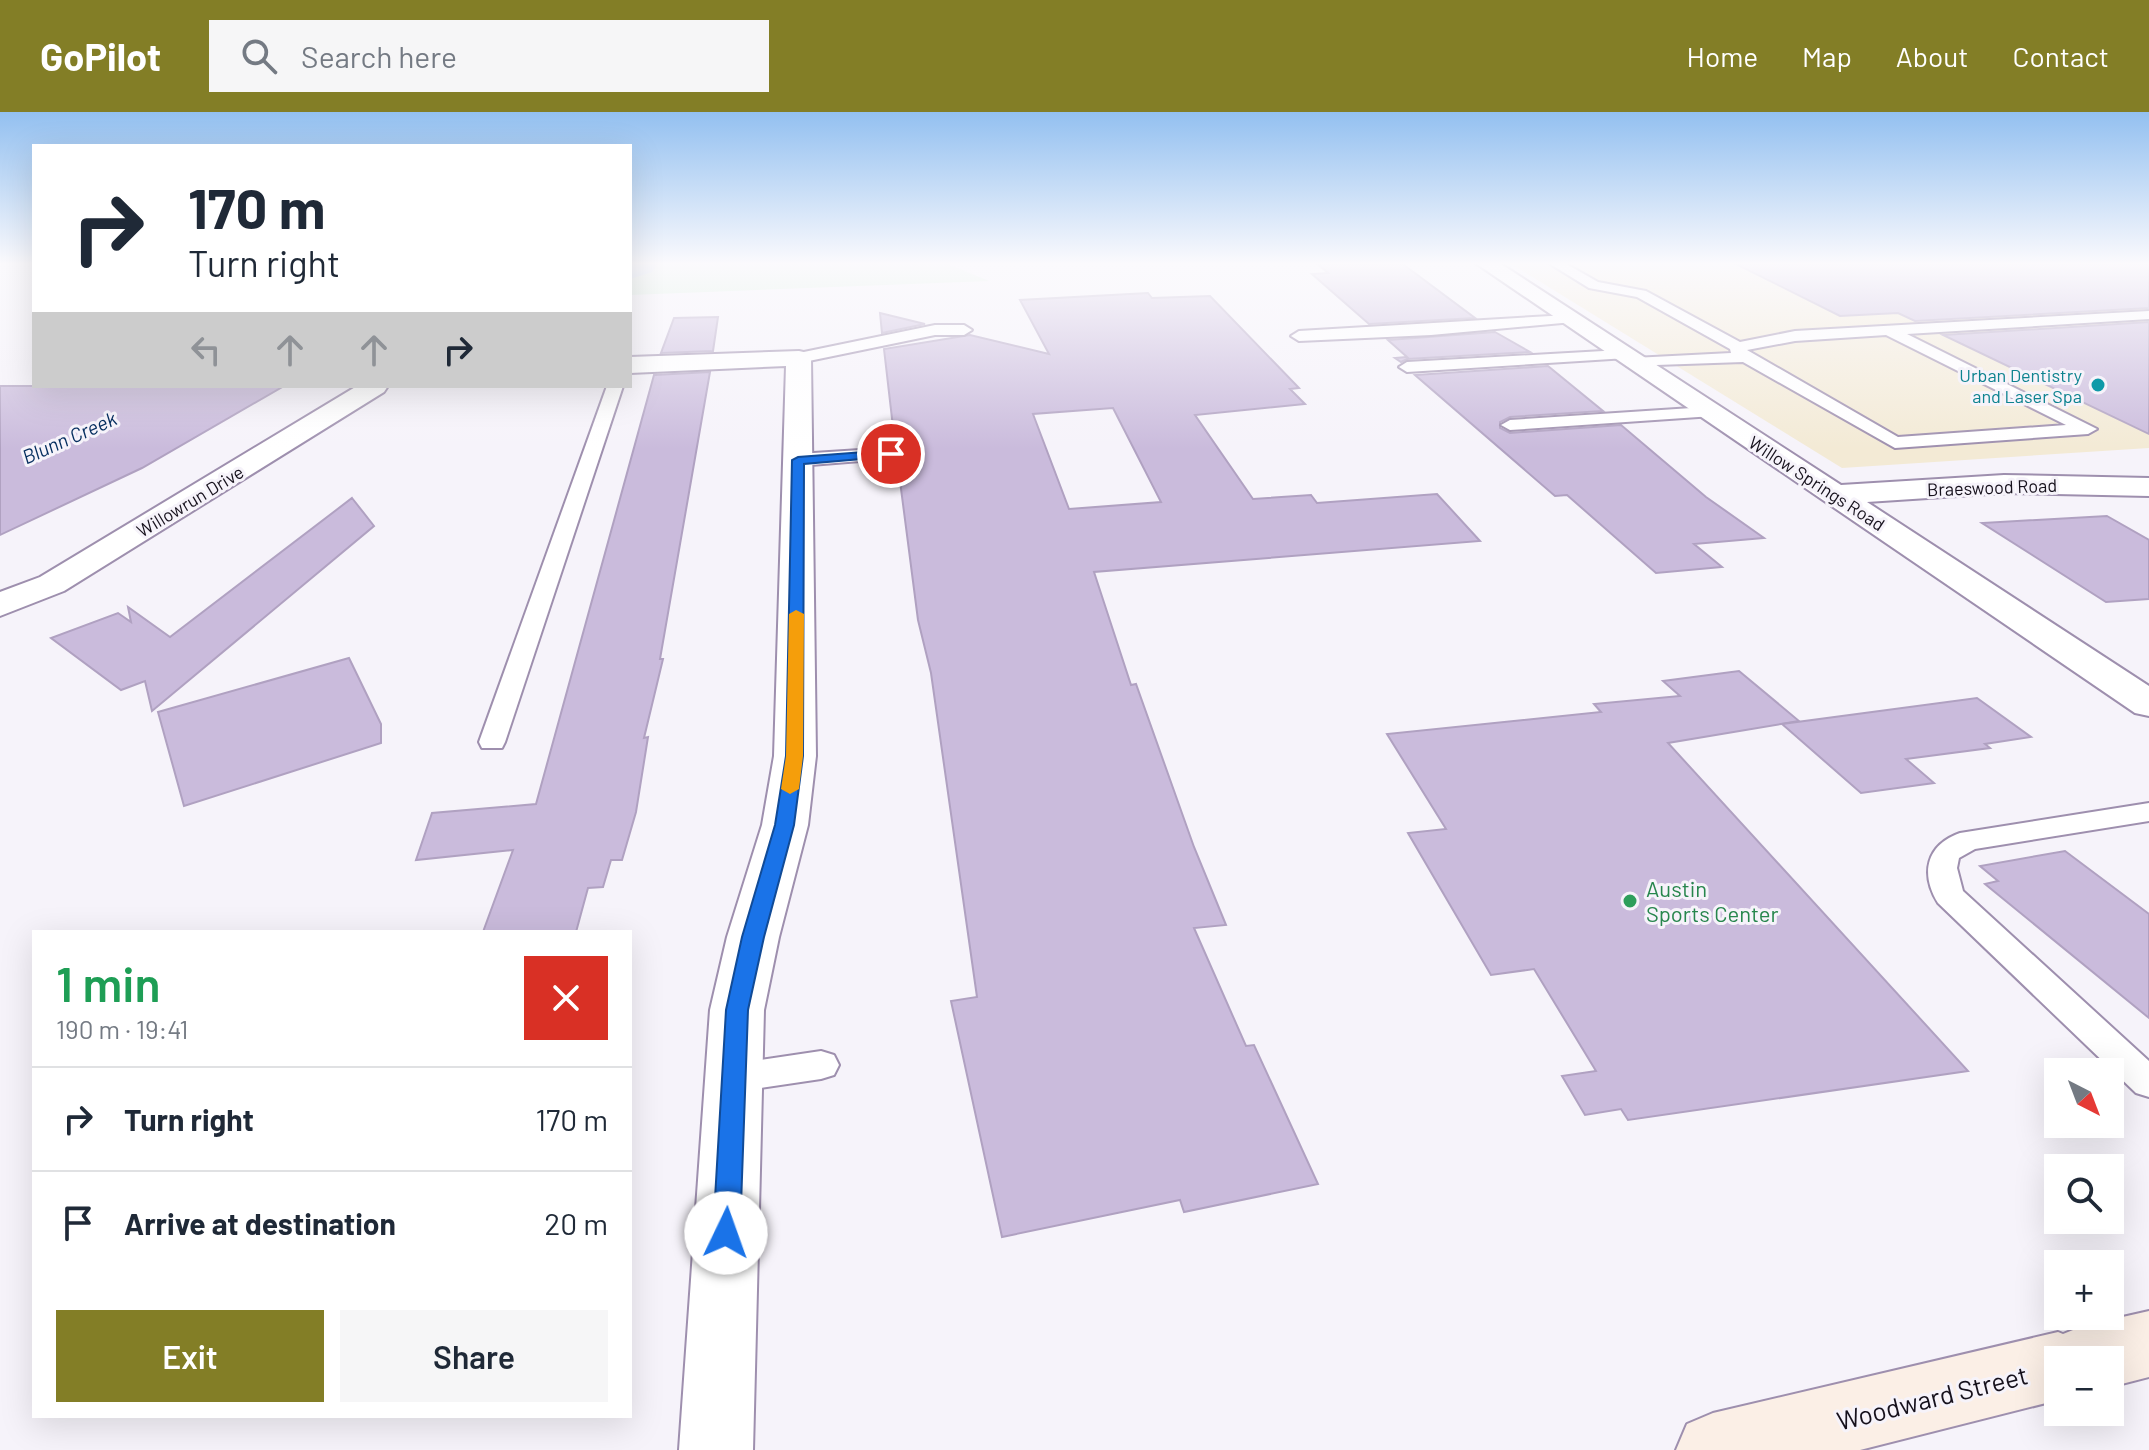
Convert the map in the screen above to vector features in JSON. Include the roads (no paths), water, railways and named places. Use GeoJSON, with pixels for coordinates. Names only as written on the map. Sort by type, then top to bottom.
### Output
{"type":"FeatureCollection","features":[{"type":"Feature","properties":{"kind":"street","name":"Willow Springs Road"},"geometry":{"type":"LineString","coordinates":[[1576,324],[2149,704]]}},
{"type":"Feature","properties":{"kind":"street"},"geometry":{"type":"LineString","coordinates":[[632,365],[799,358],[795,756],[785,825],[753,937],[737,1010],[716,1450]]}},
{"type":"Feature","properties":{"kind":"street","name":"Willowrun Drive"},"geometry":{"type":"LineString","coordinates":[[0,605],[52,584],[372,388]]}},
{"type":"Feature","properties":{"kind":"street","name":"Braeswood Road"},"geometry":{"type":"LineString","coordinates":[[1835,495],[2004,484],[2149,487]]}},
{"type":"Feature","properties":{"kind":"street"},"geometry":{"type":"LineString","coordinates":[[2124,1350],[2149,1344]]}},
{"type":"Feature","properties":{"kind":"street","name":"Woodward Street"},"geometry":{"type":"LineString","coordinates":[[1713,1450],[2044,1369]]}},
{"type":"Feature","properties":{"kind":"lane"},"geometry":{"type":"LineString","coordinates":[[1299,336],[1500,324]]}},
{"type":"Feature","properties":{"kind":"lane"},"geometry":{"type":"LineString","coordinates":[[1694,324],[1895,443],[2088,429],[1889,331]]}},
{"type":"Feature","properties":{"kind":"lane"},"geometry":{"type":"LineString","coordinates":[[1407,367],[1742,352],[1795,336],[1996,324]]}},
{"type":"Feature","properties":{"kind":"lane"},"geometry":{"type":"LineString","coordinates":[[799,358],[935,330],[964,330]]}},
{"type":"Feature","properties":{"kind":"lane"},"geometry":{"type":"LineString","coordinates":[[492,742],[614,388]]}},
{"type":"Feature","properties":{"kind":"lane"},"geometry":{"type":"LineString","coordinates":[[1510,425],[1707,412]]}},
{"type":"Feature","properties":{"kind":"lane"},"geometry":{"type":"LineString","coordinates":[[798,460],[891,454]]}},
{"type":"Feature","properties":{"kind":"lane"},"geometry":{"type":"LineString","coordinates":[[2149,812],[1955,844],[1945,854],[1941,865],[1949,896],[2149,1083]]}},
{"type":"Feature","properties":{"kind":"lane"},"geometry":{"type":"LineString","coordinates":[[734,1078],[821,1065]]}},
{"type":"Feature","properties":{"kind":"place","name":"Urban Dentistry and Laser Spa"},"geometry":{"type":"Point","coordinates":[2098,385]}},
{"type":"Feature","properties":{"kind":"place","name":"Austin Sports Center"},"geometry":{"type":"Point","coordinates":[1630,901]}},
{"type":"Feature","properties":{"kind":"water label","name":"Blunn Creek"},"geometry":{"type":"Point","coordinates":[69,437]}}]}
